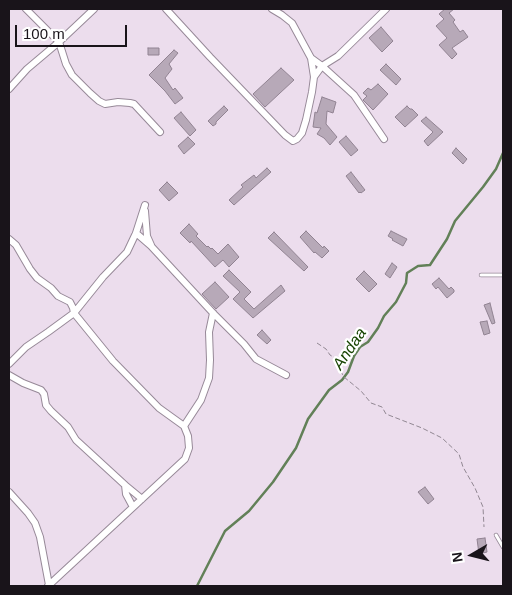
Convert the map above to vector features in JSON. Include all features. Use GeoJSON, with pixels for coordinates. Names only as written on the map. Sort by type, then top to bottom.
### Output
{"type":"FeatureCollection","features":[{"type":"Feature","properties":{"kind":"street"},"geometry":{"type":"LineString","coordinates":[[26,9],[59,42],[66,64],[72,75],[90,93],[105,104],[118,102],[134,104],[160,132]]}},
{"type":"Feature","properties":{"kind":"street"},"geometry":{"type":"LineString","coordinates":[[9,89],[27,69],[94,9]]}},
{"type":"Feature","properties":{"kind":"street"},"geometry":{"type":"LineString","coordinates":[[166,9],[285,135],[293,141],[302,133],[312,92],[314,77],[311,58],[292,23],[272,9]]}},
{"type":"Feature","properties":{"kind":"street"},"geometry":{"type":"LineString","coordinates":[[314,77],[322,66],[338,56],[386,9]]}},
{"type":"Feature","properties":{"kind":"street"},"geometry":{"type":"LineString","coordinates":[[311,58],[354,95],[384,139]]}},
{"type":"Feature","properties":{"kind":"street"},"geometry":{"type":"LineString","coordinates":[[9,364],[26,346],[74,313],[103,277],[127,252],[136,233],[145,204],[147,236],[151,246]]}},
{"type":"Feature","properties":{"kind":"street"},"geometry":{"type":"LineString","coordinates":[[136,233],[151,246],[256,359],[286,375]]}},
{"type":"Feature","properties":{"kind":"street"},"geometry":{"type":"LineString","coordinates":[[9,239],[16,245],[37,278],[51,288],[58,296],[70,302],[74,313],[113,361],[159,408],[184,426],[188,436],[189,448],[185,459],[48,586]]}},
{"type":"Feature","properties":{"kind":"street"},"geometry":{"type":"LineString","coordinates":[[184,426],[201,400],[209,378],[209,332],[213,314]]}},
{"type":"Feature","properties":{"kind":"street"},"geometry":{"type":"LineString","coordinates":[[9,376],[23,384],[41,390],[44,394],[46,405],[68,427],[76,440],[142,499]]}},
{"type":"Feature","properties":{"kind":"street"},"geometry":{"type":"LineString","coordinates":[[125,485],[126,494],[132,507]]}},
{"type":"Feature","properties":{"kind":"street"},"geometry":{"type":"LineString","coordinates":[[9,492],[28,512],[35,523],[40,537],[48,586]]}},
{"type":"Feature","properties":{"kind":"lane"},"geometry":{"type":"LineString","coordinates":[[481,275],[503,275]]}},
{"type":"Feature","properties":{"kind":"lane"},"geometry":{"type":"LineString","coordinates":[[496,535],[503,547]]}},
{"type":"Feature","properties":{"kind":"path"},"geometry":{"type":"LineString","coordinates":[[317,343],[335,358],[344,377],[371,402],[382,407],[386,414],[442,438],[459,454],[463,467],[472,482],[483,508],[484,527]]}},
{"type":"Feature","properties":{"kind":"building"},"geometry":{"type":"Polygon","coordinates":[[[445,9],[454,9],[449,13],[455,20],[453,22],[460,32],[463,30],[468,37],[452,48],[457,54],[452,59],[439,45],[447,38],[436,26],[444,19],[439,14],[445,9]]]}},
{"type":"Feature","properties":{"kind":"building"},"geometry":{"type":"Polygon","coordinates":[[[381,27],[393,41],[382,52],[369,38],[381,27]]]}},
{"type":"Feature","properties":{"kind":"building"},"geometry":{"type":"Polygon","coordinates":[[[148,48],[159,48],[159,55],[148,55],[148,48]]]}},
{"type":"Feature","properties":{"kind":"building"},"geometry":{"type":"Polygon","coordinates":[[[174,50],[178,53],[169,64],[172,69],[165,78],[173,90],[175,88],[183,98],[175,104],[149,75],[174,50]]]}},
{"type":"Feature","properties":{"kind":"building"},"geometry":{"type":"Polygon","coordinates":[[[386,64],[401,79],[396,85],[380,70],[386,64]]]}},
{"type":"Feature","properties":{"kind":"building"},"geometry":{"type":"Polygon","coordinates":[[[281,68],[294,80],[265,107],[253,94],[281,68]]]}},
{"type":"Feature","properties":{"kind":"building"},"geometry":{"type":"Polygon","coordinates":[[[378,84],[388,94],[373,110],[363,100],[367,96],[363,93],[368,88],[371,90],[378,84]]]}},
{"type":"Feature","properties":{"kind":"building"},"geometry":{"type":"Polygon","coordinates":[[[322,97],[336,102],[333,113],[327,111],[326,124],[337,137],[330,145],[317,134],[321,128],[313,127],[315,112],[317,113],[322,97]]]}},
{"type":"Feature","properties":{"kind":"building"},"geometry":{"type":"Polygon","coordinates":[[[224,106],[228,110],[213,126],[208,121],[224,106]]]}},
{"type":"Feature","properties":{"kind":"building"},"geometry":{"type":"Polygon","coordinates":[[[407,106],[418,115],[405,127],[395,117],[407,106]]]}},
{"type":"Feature","properties":{"kind":"building"},"geometry":{"type":"Polygon","coordinates":[[[181,112],[196,130],[190,136],[174,118],[181,112]]]}},
{"type":"Feature","properties":{"kind":"building"},"geometry":{"type":"Polygon","coordinates":[[[426,117],[443,132],[428,146],[424,141],[433,132],[421,121],[426,117]]]}},
{"type":"Feature","properties":{"kind":"building"},"geometry":{"type":"Polygon","coordinates":[[[346,136],[358,150],[351,156],[339,142],[346,136]]]}},
{"type":"Feature","properties":{"kind":"building"},"geometry":{"type":"Polygon","coordinates":[[[188,137],[195,144],[184,154],[178,146],[188,137]]]}},
{"type":"Feature","properties":{"kind":"building"},"geometry":{"type":"Polygon","coordinates":[[[456,148],[467,159],[463,164],[452,153],[456,148]]]}},
{"type":"Feature","properties":{"kind":"building"},"geometry":{"type":"Polygon","coordinates":[[[267,168],[271,172],[234,205],[229,200],[243,187],[241,185],[254,175],[256,178],[267,168]]]}},
{"type":"Feature","properties":{"kind":"building"},"geometry":{"type":"Polygon","coordinates":[[[351,172],[365,190],[361,193],[346,176],[351,172]]]}},
{"type":"Feature","properties":{"kind":"building"},"geometry":{"type":"Polygon","coordinates":[[[167,182],[178,193],[169,201],[159,190],[167,182]]]}},
{"type":"Feature","properties":{"kind":"building"},"geometry":{"type":"Polygon","coordinates":[[[189,224],[198,234],[196,236],[207,247],[212,248],[218,254],[228,244],[239,257],[229,267],[223,260],[215,267],[191,241],[190,243],[180,233],[189,224]]]}},
{"type":"Feature","properties":{"kind":"building"},"geometry":{"type":"Polygon","coordinates":[[[306,231],[323,248],[324,246],[329,251],[322,258],[314,253],[300,237],[306,231]]]}},
{"type":"Feature","properties":{"kind":"building"},"geometry":{"type":"Polygon","coordinates":[[[391,231],[407,239],[403,246],[388,236],[391,231]]]}},
{"type":"Feature","properties":{"kind":"building"},"geometry":{"type":"Polygon","coordinates":[[[274,232],[308,267],[304,271],[268,238],[274,232]]]}},
{"type":"Feature","properties":{"kind":"building"},"geometry":{"type":"Polygon","coordinates":[[[392,263],[397,267],[390,278],[385,274],[392,263]]]}},
{"type":"Feature","properties":{"kind":"building"},"geometry":{"type":"Polygon","coordinates":[[[229,270],[251,292],[244,299],[254,309],[281,285],[285,291],[253,318],[233,299],[240,292],[223,276],[229,270]]]}},
{"type":"Feature","properties":{"kind":"building"},"geometry":{"type":"Polygon","coordinates":[[[364,271],[377,284],[369,292],[356,279],[364,271]]]}},
{"type":"Feature","properties":{"kind":"building"},"geometry":{"type":"Polygon","coordinates":[[[439,278],[449,289],[451,287],[454,290],[447,298],[438,287],[436,289],[432,284],[439,278]]]}},
{"type":"Feature","properties":{"kind":"building"},"geometry":{"type":"Polygon","coordinates":[[[215,282],[229,297],[216,309],[202,294],[215,282]]]}},
{"type":"Feature","properties":{"kind":"building"},"geometry":{"type":"Polygon","coordinates":[[[490,303],[495,323],[492,324],[484,305],[490,303]]]}},
{"type":"Feature","properties":{"kind":"building"},"geometry":{"type":"Polygon","coordinates":[[[487,321],[490,333],[484,335],[480,322],[487,321]]]}},
{"type":"Feature","properties":{"kind":"building"},"geometry":{"type":"Polygon","coordinates":[[[262,330],[271,340],[267,344],[257,335],[262,330]]]}},
{"type":"Feature","properties":{"kind":"building"},"geometry":{"type":"Polygon","coordinates":[[[425,487],[434,499],[428,504],[418,492],[425,487]]]}},
{"type":"Feature","properties":{"kind":"building"},"geometry":{"type":"Polygon","coordinates":[[[485,538],[487,552],[479,554],[477,539],[485,538]]]}},
{"type":"Feature","properties":{"kind":"waterway","name":"Andaa"},"geometry":{"type":"LineString","coordinates":[[197,586],[225,531],[249,511],[273,482],[296,448],[308,419],[329,390],[342,380],[360,347],[368,342],[384,316],[396,302],[406,283],[407,273],[418,266],[430,265],[447,239],[455,221],[496,169],[503,153]]}}]}
